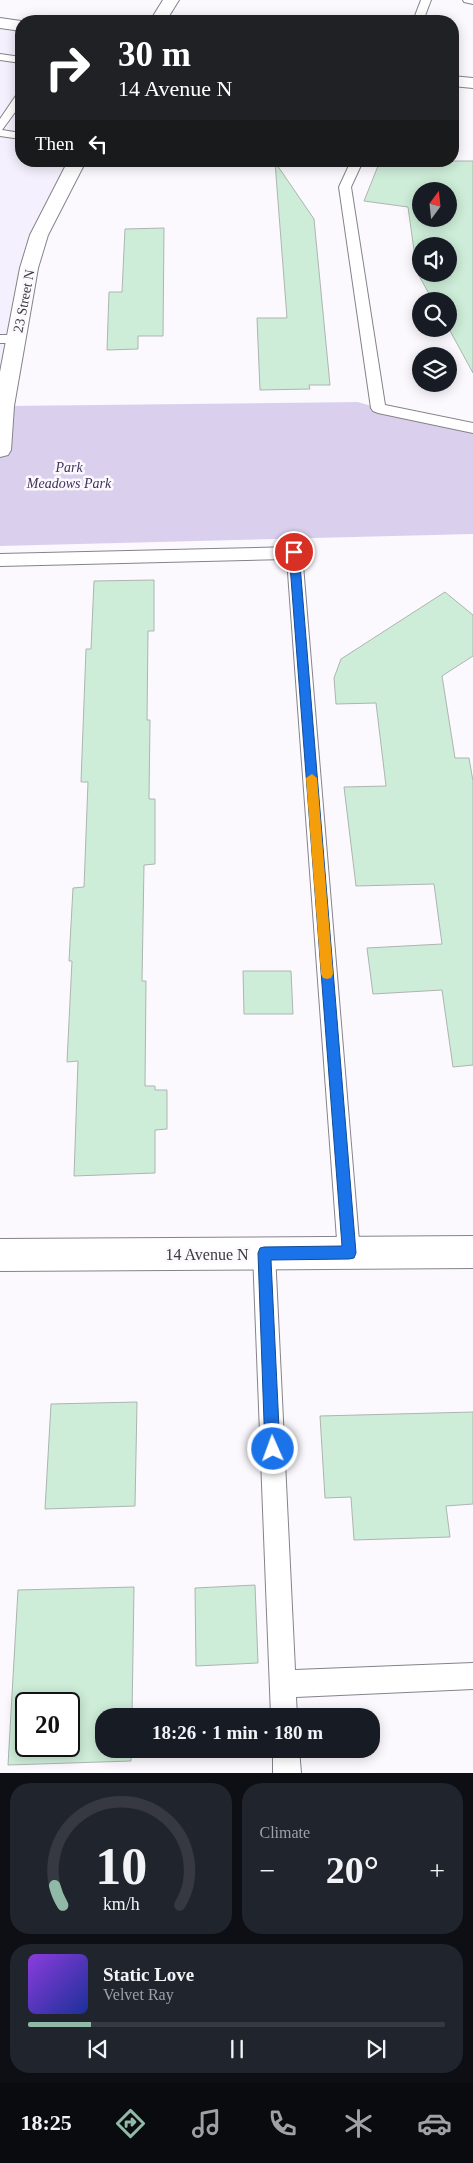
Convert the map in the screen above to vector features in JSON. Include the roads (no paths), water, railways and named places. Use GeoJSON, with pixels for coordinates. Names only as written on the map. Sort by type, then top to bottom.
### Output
{"type":"FeatureCollection","features":[{"type":"Feature","properties":{"kind":"street"},"geometry":{"type":"LineString","coordinates":[[162,15],[172,0]]}},
{"type":"Feature","properties":{"kind":"street"},"geometry":{"type":"LineString","coordinates":[[0,23],[15,25]]}},
{"type":"Feature","properties":{"kind":"street"},"geometry":{"type":"LineString","coordinates":[[459,82],[473,83]]}},
{"type":"Feature","properties":{"kind":"street","name":"23 Street N"},"geometry":{"type":"LineString","coordinates":[[0,450],[8,339],[39,236],[74,167]]}},
{"type":"Feature","properties":{"kind":"street","name":"14 Avenue N"},"geometry":{"type":"LineString","coordinates":[[0,1255],[473,1252]]}},
{"type":"Feature","properties":{"kind":"lane"},"geometry":{"type":"LineString","coordinates":[[420,15],[426,0]]}},
{"type":"Feature","properties":{"kind":"lane"},"geometry":{"type":"LineString","coordinates":[[468,0],[473,1]]}},
{"type":"Feature","properties":{"kind":"lane"},"geometry":{"type":"LineString","coordinates":[[0,58],[15,59]]}},
{"type":"Feature","properties":{"kind":"lane"},"geometry":{"type":"LineString","coordinates":[[0,127],[15,105]]}},
{"type":"Feature","properties":{"kind":"lane"},"geometry":{"type":"LineString","coordinates":[[0,133],[15,135]]}},
{"type":"Feature","properties":{"kind":"lane"},"geometry":{"type":"LineString","coordinates":[[354,167],[345,187],[378,408],[473,428]]}},
{"type":"Feature","properties":{"kind":"lane"},"geometry":{"type":"LineString","coordinates":[[0,560],[294,552],[349,1253]]}},
{"type":"Feature","properties":{"kind":"lane"},"geometry":{"type":"LineString","coordinates":[[264,1253],[284,1708]]}},
{"type":"Feature","properties":{"kind":"lane"},"geometry":{"type":"LineString","coordinates":[[283,1684],[473,1676]]}},
{"type":"Feature","properties":{"kind":"lane"},"geometry":{"type":"LineString","coordinates":[[286,1758],[287,1773]]}},
{"type":"Feature","properties":{"kind":"park label","name":"Park Meadows Park"},"geometry":{"type":"Point","coordinates":[69,476]}}]}
